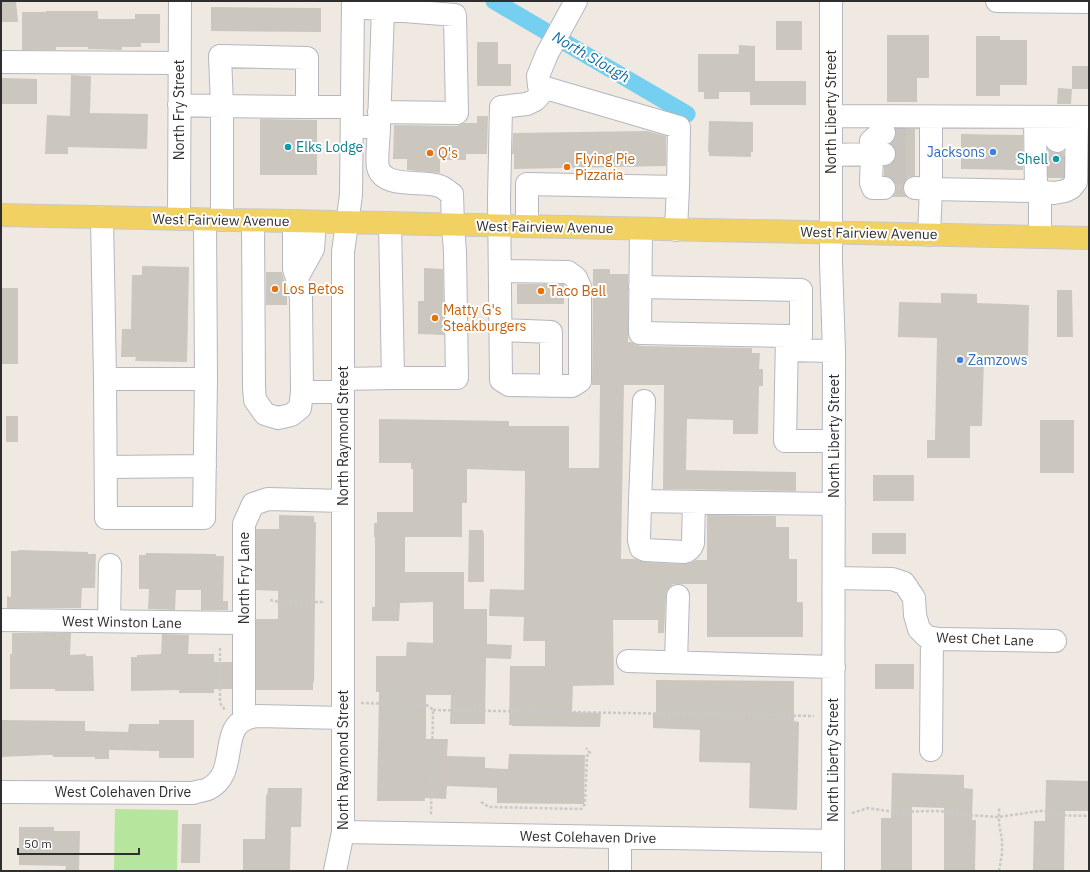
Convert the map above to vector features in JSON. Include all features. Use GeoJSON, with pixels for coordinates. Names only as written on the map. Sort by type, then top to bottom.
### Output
{"type":"FeatureCollection","features":[{"type":"Feature","properties":{"kind":"main road","name":"West Fairview Avenue"},"geometry":{"type":"LineString","coordinates":[[1,215],[1089,238]]}},
{"type":"Feature","properties":{"kind":"street","name":"North Fry Street"},"geometry":{"type":"LineString","coordinates":[[179,219],[180,1]]}},
{"type":"Feature","properties":{"kind":"street"},"geometry":{"type":"LineString","coordinates":[[576,1],[547,54],[538,76],[539,86],[680,127],[676,230]]}},
{"type":"Feature","properties":{"kind":"street","name":"North Liberty Street"},"geometry":{"type":"LineString","coordinates":[[831,1],[831,233],[834,351],[833,871]]}},
{"type":"Feature","properties":{"kind":"street"},"geometry":{"type":"LineString","coordinates":[[997,1],[1089,2]]}},
{"type":"Feature","properties":{"kind":"street"},"geometry":{"type":"LineString","coordinates":[[179,105],[307,107],[352,117],[379,119],[457,113],[456,15],[383,9],[353,4]]}},
{"type":"Feature","properties":{"kind":"street","name":"North Raymond Street"},"geometry":{"type":"LineString","coordinates":[[335,871],[343,832],[349,710],[343,501],[343,252],[351,194],[353,4]]}},
{"type":"Feature","properties":{"kind":"street"},"geometry":{"type":"LineString","coordinates":[[302,392],[393,378],[458,378],[452,194],[440,186],[397,182],[384,176],[378,167],[383,9]]}},
{"type":"Feature","properties":{"kind":"street"},"geometry":{"type":"LineString","coordinates":[[102,217],[106,518],[204,518],[206,379],[214,220],[222,106],[220,56],[307,58],[307,107]]}},
{"type":"Feature","properties":{"kind":"street"},"geometry":{"type":"LineString","coordinates":[[1,62],[179,63]]}},
{"type":"Feature","properties":{"kind":"street"},"geometry":{"type":"LineString","coordinates":[[500,271],[568,272],[576,278],[580,287],[580,381],[572,386],[551,386],[509,385],[501,380],[499,198],[501,107],[527,104],[535,100],[546,88]]}},
{"type":"Feature","properties":{"kind":"street"},"geometry":{"type":"LineString","coordinates":[[832,116],[924,157],[1064,191],[1071,188],[1076,182],[1064,117]]}},
{"type":"Feature","properties":{"kind":"street"},"geometry":{"type":"LineString","coordinates":[[924,157],[1064,117]]}},
{"type":"Feature","properties":{"kind":"street"},"geometry":{"type":"LineString","coordinates":[[1056,141],[1064,117]]}},
{"type":"Feature","properties":{"kind":"street"},"geometry":{"type":"LineString","coordinates":[[1040,237],[1047,188],[1064,117]]}},
{"type":"Feature","properties":{"kind":"street"},"geometry":{"type":"LineString","coordinates":[[831,155],[880,163]]}},
{"type":"Feature","properties":{"kind":"street"},"geometry":{"type":"LineString","coordinates":[[924,157],[929,235]]}},
{"type":"Feature","properties":{"kind":"street"},"geometry":{"type":"LineString","coordinates":[[352,166],[378,167]]}},
{"type":"Feature","properties":{"kind":"street"},"geometry":{"type":"LineString","coordinates":[[527,226],[527,184],[678,188]]}},
{"type":"Feature","properties":{"kind":"street"},"geometry":{"type":"LineString","coordinates":[[253,221],[255,400],[265,414],[278,418],[291,415],[300,408],[302,392],[302,298],[297,278],[313,249],[305,222]]}},
{"type":"Feature","properties":{"kind":"street"},"geometry":{"type":"LineString","coordinates":[[390,223],[393,378]]}},
{"type":"Feature","properties":{"kind":"street"},"geometry":{"type":"LineString","coordinates":[[642,229],[640,333],[787,343],[834,351]]}},
{"type":"Feature","properties":{"kind":"street"},"geometry":{"type":"LineString","coordinates":[[640,287],[801,290],[801,336],[787,343]]}},
{"type":"Feature","properties":{"kind":"street"},"geometry":{"type":"LineString","coordinates":[[501,330],[551,332],[551,386]]}},
{"type":"Feature","properties":{"kind":"street"},"geometry":{"type":"LineString","coordinates":[[787,343],[785,441],[834,441]]}},
{"type":"Feature","properties":{"kind":"street"},"geometry":{"type":"LineString","coordinates":[[105,379],[206,379]]}},
{"type":"Feature","properties":{"kind":"street"},"geometry":{"type":"LineString","coordinates":[[644,401],[639,540],[642,548],[645,550],[684,552],[692,548],[694,502]]}},
{"type":"Feature","properties":{"kind":"street"},"geometry":{"type":"LineString","coordinates":[[106,467],[205,466]]}},
{"type":"Feature","properties":{"kind":"street","name":"North Fry Lane"},"geometry":{"type":"LineString","coordinates":[[236,717],[244,623],[244,524],[253,504],[268,499],[343,501]]}},
{"type":"Feature","properties":{"kind":"street"},"geometry":{"type":"LineString","coordinates":[[640,501],[834,504]]}},
{"type":"Feature","properties":{"kind":"street"},"geometry":{"type":"LineString","coordinates":[[109,622],[110,565]]}},
{"type":"Feature","properties":{"kind":"street","name":"West Chet Lane"},"geometry":{"type":"LineString","coordinates":[[834,578],[892,579],[904,584],[914,598],[915,615],[919,629],[927,637],[1055,641]]}},
{"type":"Feature","properties":{"kind":"street"},"geometry":{"type":"LineString","coordinates":[[676,662],[678,596]]}},
{"type":"Feature","properties":{"kind":"street","name":"West Winston Lane"},"geometry":{"type":"LineString","coordinates":[[1,620],[244,623]]}},
{"type":"Feature","properties":{"kind":"street"},"geometry":{"type":"LineString","coordinates":[[931,750],[932,638]]}},
{"type":"Feature","properties":{"kind":"street"},"geometry":{"type":"LineString","coordinates":[[628,661],[834,666]]}},
{"type":"Feature","properties":{"kind":"street"},"geometry":{"type":"LineString","coordinates":[[236,717],[349,710]]}},
{"type":"Feature","properties":{"kind":"street","name":"West Colehaven Drive"},"geometry":{"type":"LineString","coordinates":[[1,792],[193,792],[208,789],[217,782],[224,773],[229,758],[231,735],[236,717]]}},
{"type":"Feature","properties":{"kind":"street","name":"West Colehaven Drive"},"geometry":{"type":"LineString","coordinates":[[343,832],[833,841]]}},
{"type":"Feature","properties":{"kind":"street"},"geometry":{"type":"LineString","coordinates":[[620,837],[620,871]]}},
{"type":"Feature","properties":{"kind":"path"},"geometry":{"type":"LineString","coordinates":[[270,600],[279,602],[326,602]]}},
{"type":"Feature","properties":{"kind":"path"},"geometry":{"type":"LineString","coordinates":[[220,648],[220,703],[236,717]]}},
{"type":"Feature","properties":{"kind":"path"},"geometry":{"type":"LineString","coordinates":[[349,710],[424,705],[433,710],[816,716]]}},
{"type":"Feature","properties":{"kind":"path"},"geometry":{"type":"LineString","coordinates":[[431,817],[433,710]]}},
{"type":"Feature","properties":{"kind":"path"},"geometry":{"type":"LineString","coordinates":[[481,802],[489,806],[581,809],[585,804],[587,756],[590,753],[586,748]]}},
{"type":"Feature","properties":{"kind":"path"},"geometry":{"type":"LineString","coordinates":[[999,807],[998,823],[1002,840],[1002,854],[999,871]]}},
{"type":"Feature","properties":{"kind":"path"},"geometry":{"type":"LineString","coordinates":[[850,813],[855,813],[868,808],[894,812],[960,812],[966,815],[999,817],[1039,811],[1048,811],[1054,815],[1089,816]]}},
{"type":"Feature","properties":{"kind":"green space"},"geometry":{"type":"Polygon","coordinates":[[[115,809],[178,810],[177,871],[114,871],[115,809]]]}},
{"type":"Feature","properties":{"kind":"building"},"geometry":{"type":"Polygon","coordinates":[[[1,1],[16,1],[18,22],[1,22],[1,1]]]}},
{"type":"Feature","properties":{"kind":"building"},"geometry":{"type":"Polygon","coordinates":[[[211,7],[321,8],[321,32],[211,31],[211,7]]]}},
{"type":"Feature","properties":{"kind":"building"},"geometry":{"type":"Polygon","coordinates":[[[98,11],[98,19],[135,19],[135,14],[160,14],[160,43],[141,43],[141,47],[122,47],[122,50],[88,49],[88,47],[56,47],[56,50],[22,50],[22,12],[98,11]]]}},
{"type":"Feature","properties":{"kind":"building"},"geometry":{"type":"Polygon","coordinates":[[[776,21],[802,21],[802,50],[776,50],[776,21]]]}},
{"type":"Feature","properties":{"kind":"building"},"geometry":{"type":"Polygon","coordinates":[[[887,35],[929,35],[929,78],[917,78],[917,102],[887,102],[887,35]]]}},
{"type":"Feature","properties":{"kind":"building"},"geometry":{"type":"Polygon","coordinates":[[[976,36],[1000,36],[1000,40],[1027,40],[1027,85],[1000,85],[1000,96],[976,96],[976,36]]]}},
{"type":"Feature","properties":{"kind":"building"},"geometry":{"type":"Polygon","coordinates":[[[477,42],[498,42],[498,64],[511,64],[511,86],[477,86],[477,42]]]}},
{"type":"Feature","properties":{"kind":"building"},"geometry":{"type":"Polygon","coordinates":[[[739,45],[755,46],[755,81],[806,81],[806,105],[750,105],[750,92],[719,92],[719,99],[704,99],[704,92],[698,92],[698,54],[739,54],[739,45]]]}},
{"type":"Feature","properties":{"kind":"building"},"geometry":{"type":"Polygon","coordinates":[[[1072,66],[1089,66],[1089,89],[1072,89],[1072,66]]]}},
{"type":"Feature","properties":{"kind":"building"},"geometry":{"type":"Polygon","coordinates":[[[71,75],[91,76],[90,113],[148,114],[147,149],[68,147],[68,154],[45,154],[47,115],[70,116],[71,75]]]}},
{"type":"Feature","properties":{"kind":"building"},"geometry":{"type":"Polygon","coordinates":[[[1,78],[37,79],[37,104],[1,104],[1,78]]]}},
{"type":"Feature","properties":{"kind":"building"},"geometry":{"type":"Polygon","coordinates":[[[1058,88],[1072,89],[1071,104],[1057,104],[1058,88]]]}},
{"type":"Feature","properties":{"kind":"building","name":"Q's"},"geometry":{"type":"Polygon","coordinates":[[[477,116],[488,116],[487,154],[466,154],[466,160],[440,160],[440,173],[407,170],[407,159],[393,159],[394,125],[457,126],[464,123],[477,123],[477,116]]]}},
{"type":"Feature","properties":{"kind":"building","name":"Elks Lodge"},"geometry":{"type":"Polygon","coordinates":[[[260,119],[317,120],[317,175],[260,175],[260,119]]]}},
{"type":"Feature","properties":{"kind":"building"},"geometry":{"type":"Polygon","coordinates":[[[709,121],[753,122],[753,152],[751,152],[751,157],[709,156],[709,121]]]}},
{"type":"Feature","properties":{"kind":"building"},"geometry":{"type":"Polygon","coordinates":[[[896,129],[915,129],[915,176],[909,177],[905,181],[903,187],[904,193],[907,197],[892,197],[895,194],[895,182],[891,177],[884,176],[884,166],[891,165],[895,160],[895,148],[890,143],[894,141],[896,129]]]}},
{"type":"Feature","properties":{"kind":"building"},"geometry":{"type":"Polygon","coordinates":[[[647,131],[666,136],[666,166],[514,169],[514,154],[512,154],[513,133],[647,131]]]}},
{"type":"Feature","properties":{"kind":"building","name":"Jacksons"},"geometry":{"type":"Polygon","coordinates":[[[961,134],[1023,135],[1023,170],[961,169],[961,134]]]}},
{"type":"Feature","properties":{"kind":"building"},"geometry":{"type":"Polygon","coordinates":[[[1048,149],[1057,153],[1064,151],[1063,178],[1048,178],[1048,149]]]}},
{"type":"Feature","properties":{"kind":"building"},"geometry":{"type":"Polygon","coordinates":[[[142,266],[189,267],[187,362],[135,361],[136,357],[121,357],[122,329],[131,329],[132,275],[142,275],[142,266]]]}},
{"type":"Feature","properties":{"kind":"building","name":"Matty G's Steakburgers"},"geometry":{"type":"Polygon","coordinates":[[[424,268],[443,269],[444,335],[418,334],[418,301],[424,301],[424,268]]]}},
{"type":"Feature","properties":{"kind":"building"},"geometry":{"type":"Polygon","coordinates":[[[593,269],[610,269],[610,274],[628,274],[628,342],[632,342],[640,346],[752,348],[752,353],[760,353],[759,369],[763,369],[763,386],[759,386],[758,434],[733,434],[733,420],[687,419],[686,470],[796,472],[796,491],[663,489],[664,385],[624,385],[621,559],[683,564],[696,560],[707,560],[707,515],[776,516],[776,527],[789,527],[789,559],[797,559],[797,602],[803,602],[803,637],[707,637],[707,584],[673,584],[667,590],[666,595],[664,633],[658,633],[658,620],[613,620],[614,685],[573,686],[572,712],[601,713],[600,727],[509,725],[510,666],[545,666],[545,641],[523,641],[524,617],[489,616],[490,589],[524,590],[525,471],[467,469],[467,503],[462,503],[462,537],[405,537],[405,572],[464,572],[464,609],[487,609],[487,644],[512,645],[511,659],[486,658],[485,724],[450,724],[451,695],[426,695],[426,739],[448,739],[447,756],[485,757],[485,768],[508,769],[509,754],[585,755],[584,804],[497,803],[497,788],[447,786],[446,799],[425,798],[425,801],[377,801],[379,692],[376,692],[376,656],[406,656],[407,642],[433,643],[433,602],[400,603],[399,621],[372,621],[372,607],[375,607],[374,523],[377,523],[377,512],[413,512],[413,469],[411,469],[411,463],[379,463],[379,419],[509,421],[509,426],[569,426],[569,468],[599,468],[600,385],[592,385],[593,269]]]}},
{"type":"Feature","properties":{"kind":"building","name":"Los Betos"},"geometry":{"type":"Polygon","coordinates":[[[266,272],[282,272],[287,292],[287,305],[266,305],[266,272]]]}},
{"type":"Feature","properties":{"kind":"building","name":"Taco Bell"},"geometry":{"type":"Polygon","coordinates":[[[517,284],[564,284],[564,304],[517,304],[517,284]]]}},
{"type":"Feature","properties":{"kind":"building"},"geometry":{"type":"Polygon","coordinates":[[[2,288],[18,288],[18,364],[2,364],[2,288]]]}},
{"type":"Feature","properties":{"kind":"building"},"geometry":{"type":"Polygon","coordinates":[[[1057,290],[1072,290],[1073,337],[1057,337],[1057,290]]]}},
{"type":"Feature","properties":{"kind":"building","name":"Zamzows"},"geometry":{"type":"Polygon","coordinates":[[[941,293],[977,294],[977,303],[1029,305],[1028,360],[984,359],[982,426],[970,426],[970,458],[927,458],[927,440],[935,440],[937,338],[898,337],[899,302],[941,303],[941,293]]]}},
{"type":"Feature","properties":{"kind":"building"},"geometry":{"type":"Polygon","coordinates":[[[6,416],[18,416],[18,442],[6,442],[6,416]]]}},
{"type":"Feature","properties":{"kind":"building"},"geometry":{"type":"Polygon","coordinates":[[[1040,420],[1074,420],[1074,473],[1040,473],[1040,420]]]}},
{"type":"Feature","properties":{"kind":"building"},"geometry":{"type":"Polygon","coordinates":[[[873,475],[914,475],[914,501],[873,501],[873,475]]]}},
{"type":"Feature","properties":{"kind":"building"},"geometry":{"type":"Polygon","coordinates":[[[279,515],[314,516],[314,522],[316,522],[313,690],[256,690],[256,619],[278,619],[278,591],[256,590],[256,529],[279,529],[279,515]]]}},
{"type":"Feature","properties":{"kind":"building"},"geometry":{"type":"Polygon","coordinates":[[[469,530],[483,530],[484,533],[484,582],[468,582],[469,530]]]}},
{"type":"Feature","properties":{"kind":"building"},"geometry":{"type":"Polygon","coordinates":[[[872,533],[906,533],[906,554],[872,554],[872,533]]]}},
{"type":"Feature","properties":{"kind":"building"},"geometry":{"type":"Polygon","coordinates":[[[11,551],[88,552],[88,554],[96,554],[95,588],[82,588],[81,608],[7,608],[7,596],[11,597],[11,551]]]}},
{"type":"Feature","properties":{"kind":"building"},"geometry":{"type":"Polygon","coordinates":[[[146,553],[216,554],[216,556],[224,556],[223,601],[228,601],[228,610],[201,610],[201,590],[176,590],[175,610],[148,609],[149,589],[139,589],[139,555],[146,555],[146,553]]]}},
{"type":"Feature","properties":{"kind":"building"},"geometry":{"type":"Polygon","coordinates":[[[12,633],[71,633],[70,655],[86,654],[86,656],[93,656],[94,691],[10,689],[10,654],[12,654],[12,633]]]}},
{"type":"Feature","properties":{"kind":"building"},"geometry":{"type":"Polygon","coordinates":[[[162,634],[189,635],[188,654],[214,654],[215,662],[232,662],[232,689],[214,689],[214,693],[179,693],[179,690],[131,691],[131,657],[137,657],[137,655],[161,654],[162,634]]]}},
{"type":"Feature","properties":{"kind":"building"},"geometry":{"type":"Polygon","coordinates":[[[875,664],[914,664],[914,689],[875,689],[875,664]]]}},
{"type":"Feature","properties":{"kind":"building"},"geometry":{"type":"Polygon","coordinates":[[[656,680],[794,681],[794,721],[799,722],[797,810],[749,808],[750,763],[699,762],[700,730],[653,728],[653,714],[656,714],[656,680]]]}},
{"type":"Feature","properties":{"kind":"building"},"geometry":{"type":"Polygon","coordinates":[[[1,720],[85,721],[85,731],[128,732],[129,724],[159,724],[159,720],[194,720],[194,758],[159,758],[159,751],[109,750],[109,759],[95,759],[95,757],[53,757],[53,755],[1,757],[1,720]]]}},
{"type":"Feature","properties":{"kind":"building"},"geometry":{"type":"Polygon","coordinates":[[[892,773],[964,775],[964,788],[973,789],[972,820],[976,820],[975,871],[944,871],[944,808],[912,807],[912,871],[881,871],[881,818],[891,818],[892,773]]]}},
{"type":"Feature","properties":{"kind":"building"},"geometry":{"type":"Polygon","coordinates":[[[1046,780],[1089,781],[1089,811],[1065,811],[1064,871],[1033,871],[1034,821],[1045,821],[1046,780]]]}},
{"type":"Feature","properties":{"kind":"building"},"geometry":{"type":"Polygon","coordinates":[[[268,788],[302,788],[301,827],[291,827],[290,871],[243,871],[243,839],[265,839],[266,795],[268,788]]]}},
{"type":"Feature","properties":{"kind":"building"},"geometry":{"type":"Polygon","coordinates":[[[182,824],[201,824],[200,863],[181,863],[182,824]]]}},
{"type":"Feature","properties":{"kind":"building"},"geometry":{"type":"Polygon","coordinates":[[[19,827],[54,827],[54,831],[80,831],[79,871],[65,871],[66,866],[19,865],[19,827]]]}},
{"type":"Feature","properties":{"kind":"waterway","name":"North Slough"},"geometry":{"type":"LineString","coordinates":[[494,1],[687,114]]}},
{"type":"Feature","properties":{"kind":"tunnel"},"geometry":{"type":"LineString","coordinates":[[884,133],[915,134]]}},
{"type":"Feature","properties":{"kind":"tunnel"},"geometry":{"type":"LineString","coordinates":[[1056,178],[1057,141]]}},
{"type":"Feature","properties":{"kind":"tunnel"},"geometry":{"type":"LineString","coordinates":[[884,154],[915,154]]}},
{"type":"Feature","properties":{"kind":"tunnel"},"geometry":{"type":"LineString","coordinates":[[884,173],[915,173]]}},
{"type":"Feature","properties":{"kind":"place","name":"Elks Lodge"},"geometry":{"type":"Point","coordinates":[288,147]}},
{"type":"Feature","properties":{"kind":"place","name":"Jacksons"},"geometry":{"type":"Point","coordinates":[993,152]}},
{"type":"Feature","properties":{"kind":"place","name":"Q's"},"geometry":{"type":"Point","coordinates":[430,153]}},
{"type":"Feature","properties":{"kind":"place","name":"Shell"},"geometry":{"type":"Point","coordinates":[1056,159]}},
{"type":"Feature","properties":{"kind":"place","name":"Flying Pie Pizzaria"},"geometry":{"type":"Point","coordinates":[567,167]}},
{"type":"Feature","properties":{"kind":"place","name":"Los Betos"},"geometry":{"type":"Point","coordinates":[275,289]}},
{"type":"Feature","properties":{"kind":"place","name":"Taco Bell"},"geometry":{"type":"Point","coordinates":[541,291]}},
{"type":"Feature","properties":{"kind":"place","name":"Matty G's Steakburgers"},"geometry":{"type":"Point","coordinates":[435,318]}},
{"type":"Feature","properties":{"kind":"place","name":"Zamzows"},"geometry":{"type":"Point","coordinates":[960,360]}}]}
